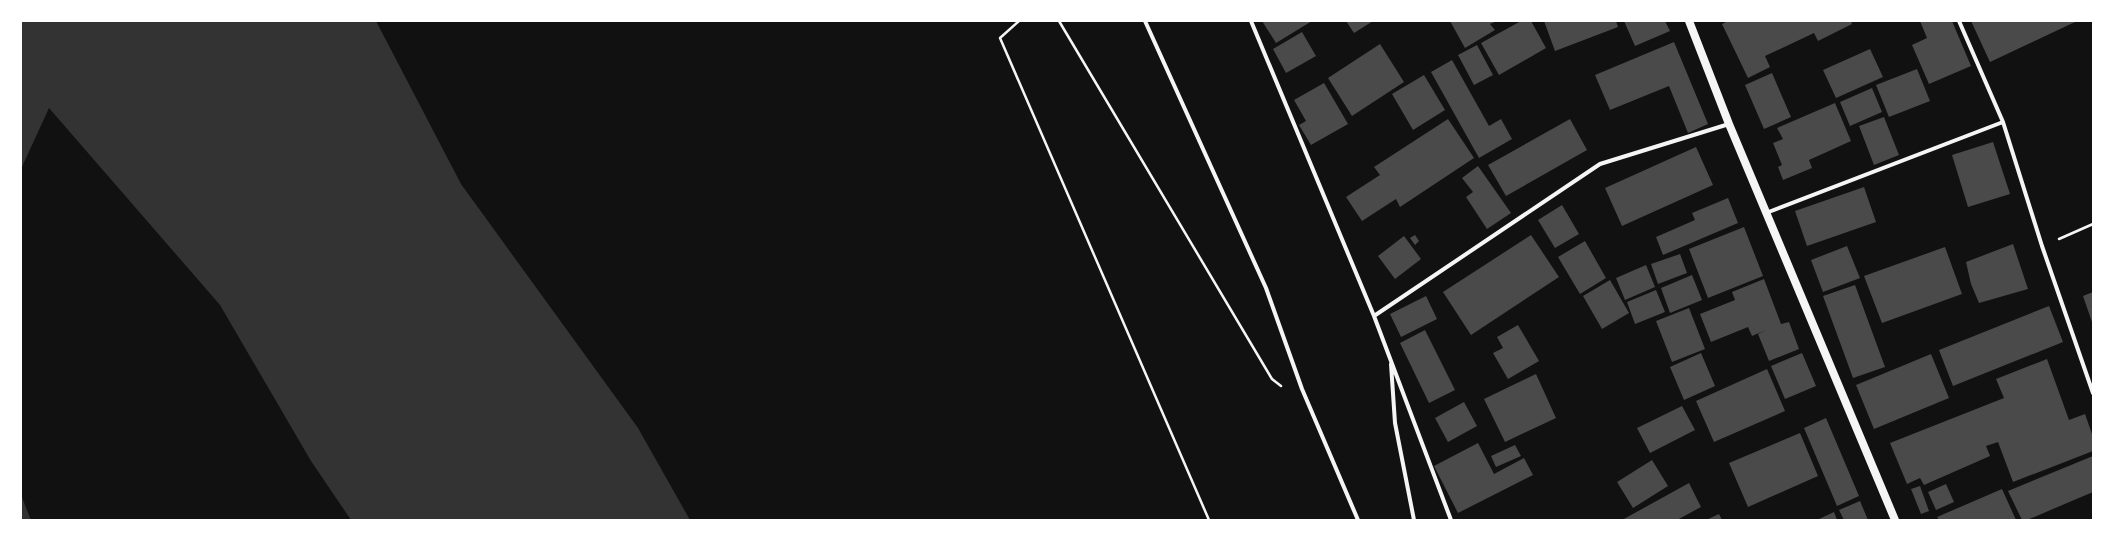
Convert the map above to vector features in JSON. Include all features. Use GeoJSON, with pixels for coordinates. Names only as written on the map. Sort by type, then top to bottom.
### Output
{"type":"FeatureCollection","features":[{"type":"Feature","properties":{"kind":"main road"},"geometry":{"type":"LineString","coordinates":[[1689,21],[1729,124],[1895,520]]}},
{"type":"Feature","properties":{"kind":"street"},"geometry":{"type":"LineString","coordinates":[[1145,21],[1266,288],[1302,389],[1358,520]]}},
{"type":"Feature","properties":{"kind":"street"},"geometry":{"type":"LineString","coordinates":[[1251,21],[1374,316],[1451,520]]}},
{"type":"Feature","properties":{"kind":"street"},"geometry":{"type":"LineString","coordinates":[[1959,21],[2003,122],[2042,246],[2093,393]]}},
{"type":"Feature","properties":{"kind":"street"},"geometry":{"type":"LineString","coordinates":[[1766,213],[2003,122]]}},
{"type":"Feature","properties":{"kind":"street"},"geometry":{"type":"LineString","coordinates":[[1374,316],[1600,164],[1729,124]]}},
{"type":"Feature","properties":{"kind":"street"},"geometry":{"type":"LineString","coordinates":[[1391,360],[1395,423],[1414,520]]}},
{"type":"Feature","properties":{"kind":"path"},"geometry":{"type":"LineString","coordinates":[[1024,21],[1020,21],[1000,38],[1208,520]]}},
{"type":"Feature","properties":{"kind":"path"},"geometry":{"type":"LineString","coordinates":[[1059,21],[1272,379],[1283,388]]}},
{"type":"Feature","properties":{"kind":"path"},"geometry":{"type":"LineString","coordinates":[[2042,246],[2093,224]]}},
{"type":"Feature","properties":{"kind":"shaded area"},"geometry":{"type":"Polygon","coordinates":[[[21,21],[376,21],[461,184],[638,428],[690,520],[351,520],[311,461],[220,305],[49,108],[21,169],[21,21]]]}},
{"type":"Feature","properties":{"kind":"shaded area"},"geometry":{"type":"Polygon","coordinates":[[[21,495],[31,520],[21,520],[21,495]]]}},
{"type":"Feature","properties":{"kind":"building"},"geometry":{"type":"Polygon","coordinates":[[[1262,21],[1312,21],[1276,43],[1262,21]]]}},
{"type":"Feature","properties":{"kind":"building"},"geometry":{"type":"Polygon","coordinates":[[[1346,21],[1373,21],[1354,33],[1346,21]]]}},
{"type":"Feature","properties":{"kind":"building"},"geometry":{"type":"Polygon","coordinates":[[[1450,21],[1497,21],[1490,24],[1495,30],[1465,48],[1450,21]]]}},
{"type":"Feature","properties":{"kind":"building"},"geometry":{"type":"Polygon","coordinates":[[[1521,21],[1531,21],[1546,48],[1499,75],[1481,43],[1521,21]]]}},
{"type":"Feature","properties":{"kind":"building"},"geometry":{"type":"Polygon","coordinates":[[[1544,21],[1616,21],[1618,27],[1555,51],[1544,21]]]}},
{"type":"Feature","properties":{"kind":"building"},"geometry":{"type":"Polygon","coordinates":[[[1624,21],[1665,21],[1670,31],[1635,46],[1624,21]]]}},
{"type":"Feature","properties":{"kind":"building"},"geometry":{"type":"Polygon","coordinates":[[[1728,21],[1851,21],[1852,24],[1818,41],[1814,33],[1765,56],[1770,67],[1748,78],[1722,24],[1728,21]]]}},
{"type":"Feature","properties":{"kind":"building"},"geometry":{"type":"Polygon","coordinates":[[[1920,21],[1952,21],[1971,66],[1929,84],[1912,45],[1927,38],[1920,21]]]}},
{"type":"Feature","properties":{"kind":"building"},"geometry":{"type":"Polygon","coordinates":[[[1971,21],[2074,21],[2075,22],[1990,62],[1971,21]]]}},
{"type":"Feature","properties":{"kind":"building"},"geometry":{"type":"Polygon","coordinates":[[[1302,32],[1316,56],[1286,73],[1273,49],[1302,32]]]}},
{"type":"Feature","properties":{"kind":"building"},"geometry":{"type":"Polygon","coordinates":[[[1674,42],[1708,124],[1688,133],[1669,86],[1610,110],[1595,75],[1674,42]]]}},
{"type":"Feature","properties":{"kind":"building"},"geometry":{"type":"Polygon","coordinates":[[[1380,44],[1404,82],[1352,116],[1328,78],[1380,44]]]}},
{"type":"Feature","properties":{"kind":"building"},"geometry":{"type":"Polygon","coordinates":[[[1477,45],[1493,75],[1474,85],[1458,55],[1477,45]]]}},
{"type":"Feature","properties":{"kind":"building"},"geometry":{"type":"Polygon","coordinates":[[[1870,49],[1883,77],[1836,98],[1823,70],[1870,49]]]}},
{"type":"Feature","properties":{"kind":"building"},"geometry":{"type":"Polygon","coordinates":[[[1452,60],[1489,126],[1501,119],[1512,139],[1479,158],[1431,72],[1452,60]]]}},
{"type":"Feature","properties":{"kind":"building"},"geometry":{"type":"Polygon","coordinates":[[[1917,69],[1930,101],[1889,117],[1876,85],[1917,69]]]}},
{"type":"Feature","properties":{"kind":"building"},"geometry":{"type":"Polygon","coordinates":[[[1772,73],[1791,117],[1764,129],[1745,85],[1772,73]]]}},
{"type":"Feature","properties":{"kind":"building"},"geometry":{"type":"Polygon","coordinates":[[[1424,75],[1445,110],[1413,130],[1392,94],[1424,75]]]}},
{"type":"Feature","properties":{"kind":"building"},"geometry":{"type":"Polygon","coordinates":[[[1324,83],[1348,124],[1311,145],[1299,125],[1306,121],[1294,100],[1324,83]]]}},
{"type":"Feature","properties":{"kind":"building"},"geometry":{"type":"Polygon","coordinates":[[[1872,88],[1882,112],[1850,126],[1840,102],[1872,88]]]}},
{"type":"Feature","properties":{"kind":"building"},"geometry":{"type":"Polygon","coordinates":[[[1835,103],[1851,141],[1809,160],[1812,168],[1783,180],[1778,167],[1782,165],[1773,143],[1783,139],[1777,128],[1835,103]]]}},
{"type":"Feature","properties":{"kind":"building"},"geometry":{"type":"Polygon","coordinates":[[[1884,117],[1899,155],[1874,165],[1859,126],[1884,117]]]}},
{"type":"Feature","properties":{"kind":"building"},"geometry":{"type":"Polygon","coordinates":[[[1448,119],[1474,158],[1400,207],[1396,199],[1362,221],[1346,197],[1380,175],[1374,167],[1448,119]]]}},
{"type":"Feature","properties":{"kind":"building"},"geometry":{"type":"Polygon","coordinates":[[[1570,119],[1587,150],[1506,196],[1488,165],[1570,119]]]}},
{"type":"Feature","properties":{"kind":"building"},"geometry":{"type":"Polygon","coordinates":[[[1993,142],[2010,194],[1968,207],[1952,155],[1993,142]]]}},
{"type":"Feature","properties":{"kind":"building"},"geometry":{"type":"Polygon","coordinates":[[[1696,147],[1713,185],[1622,226],[1605,188],[1696,147]]]}},
{"type":"Feature","properties":{"kind":"building"},"geometry":{"type":"Polygon","coordinates":[[[1478,166],[1511,213],[1487,229],[1466,197],[1473,192],[1462,178],[1478,166]]]}},
{"type":"Feature","properties":{"kind":"building"},"geometry":{"type":"Polygon","coordinates":[[[1864,187],[1876,222],[1807,246],[1795,211],[1864,187]]]}},
{"type":"Feature","properties":{"kind":"building"},"geometry":{"type":"Polygon","coordinates":[[[1728,198],[1738,223],[1663,255],[1656,237],[1695,220],[1692,213],[1728,198]]]}},
{"type":"Feature","properties":{"kind":"building"},"geometry":{"type":"Polygon","coordinates":[[[1562,205],[1579,234],[1555,248],[1538,220],[1562,205]]]}},
{"type":"Feature","properties":{"kind":"building"},"geometry":{"type":"Polygon","coordinates":[[[1744,227],[1763,276],[1708,298],[1689,249],[1744,227]]]}},
{"type":"Feature","properties":{"kind":"building"},"geometry":{"type":"Polygon","coordinates":[[[1415,235],[1419,241],[1415,245],[1410,238],[1415,235]]]}},
{"type":"Feature","properties":{"kind":"building"},"geometry":{"type":"Polygon","coordinates":[[[1531,235],[1559,277],[1471,335],[1443,292],[1531,235]]]}},
{"type":"Feature","properties":{"kind":"building"},"geometry":{"type":"Polygon","coordinates":[[[1404,236],[1421,259],[1395,279],[1378,256],[1404,236]]]}},
{"type":"Feature","properties":{"kind":"building"},"geometry":{"type":"Polygon","coordinates":[[[1585,241],[1606,278],[1580,294],[1558,257],[1585,241]]]}},
{"type":"Feature","properties":{"kind":"building"},"geometry":{"type":"Polygon","coordinates":[[[2013,244],[2028,289],[1979,303],[1971,284],[1966,262],[2013,244]]]}},
{"type":"Feature","properties":{"kind":"building"},"geometry":{"type":"Polygon","coordinates":[[[1847,246],[1860,278],[1823,292],[1811,260],[1847,246]]]}},
{"type":"Feature","properties":{"kind":"building"},"geometry":{"type":"Polygon","coordinates":[[[1945,247],[1962,294],[1882,323],[1864,276],[1945,247]]]}},
{"type":"Feature","properties":{"kind":"building"},"geometry":{"type":"Polygon","coordinates":[[[1680,254],[1687,273],[1658,284],[1651,264],[1680,254]]]}},
{"type":"Feature","properties":{"kind":"building"},"geometry":{"type":"Polygon","coordinates":[[[1646,265],[1655,287],[1625,300],[1616,278],[1646,265]]]}},
{"type":"Feature","properties":{"kind":"building"},"geometry":{"type":"Polygon","coordinates":[[[1692,275],[1702,300],[1670,313],[1661,288],[1692,275]]]}},
{"type":"Feature","properties":{"kind":"building"},"geometry":{"type":"Polygon","coordinates":[[[1764,279],[1781,324],[1789,322],[1799,349],[1769,361],[1758,334],[1766,330],[1752,336],[1748,327],[1711,342],[1700,314],[1735,300],[1732,292],[1764,279]]]}},
{"type":"Feature","properties":{"kind":"building"},"geometry":{"type":"Polygon","coordinates":[[[1610,280],[1629,313],[1602,329],[1583,296],[1610,280]]]}},
{"type":"Feature","properties":{"kind":"building"},"geometry":{"type":"Polygon","coordinates":[[[1855,285],[1885,367],[1853,378],[1823,296],[1855,285]]]}},
{"type":"Feature","properties":{"kind":"building"},"geometry":{"type":"Polygon","coordinates":[[[1656,290],[1665,312],[1635,324],[1627,302],[1656,290]]]}},
{"type":"Feature","properties":{"kind":"building"},"geometry":{"type":"Polygon","coordinates":[[[2093,292],[2093,325],[2083,296],[2093,292]]]}},
{"type":"Feature","properties":{"kind":"building"},"geometry":{"type":"Polygon","coordinates":[[[1426,296],[1437,319],[1401,337],[1390,314],[1426,296]]]}},
{"type":"Feature","properties":{"kind":"building"},"geometry":{"type":"Polygon","coordinates":[[[2049,306],[2063,342],[1953,386],[1939,350],[2049,306]]]}},
{"type":"Feature","properties":{"kind":"building"},"geometry":{"type":"Polygon","coordinates":[[[1689,308],[1705,349],[1672,362],[1656,321],[1689,308]]]}},
{"type":"Feature","properties":{"kind":"building"},"geometry":{"type":"Polygon","coordinates":[[[1518,325],[1539,361],[1508,379],[1493,353],[1503,348],[1497,337],[1518,325]]]}},
{"type":"Feature","properties":{"kind":"building"},"geometry":{"type":"Polygon","coordinates":[[[1425,330],[1455,390],[1429,403],[1400,343],[1425,330]]]}},
{"type":"Feature","properties":{"kind":"building"},"geometry":{"type":"Polygon","coordinates":[[[1701,353],[1715,386],[1684,400],[1670,367],[1701,353]]]}},
{"type":"Feature","properties":{"kind":"building"},"geometry":{"type":"Polygon","coordinates":[[[1802,353],[1816,386],[1785,399],[1771,366],[1802,353]]]}},
{"type":"Feature","properties":{"kind":"building"},"geometry":{"type":"Polygon","coordinates":[[[1931,354],[1949,398],[1874,429],[1856,385],[1931,354]]]}},
{"type":"Feature","properties":{"kind":"building"},"geometry":{"type":"Polygon","coordinates":[[[2047,359],[2069,420],[2085,414],[2093,437],[2093,451],[2013,482],[1998,442],[1986,446],[1990,456],[1924,485],[1920,478],[1907,484],[1890,443],[2004,398],[1996,379],[2047,359]]]}},
{"type":"Feature","properties":{"kind":"building"},"geometry":{"type":"Polygon","coordinates":[[[1767,369],[1785,411],[1714,442],[1696,401],[1767,369]]]}},
{"type":"Feature","properties":{"kind":"building"},"geometry":{"type":"Polygon","coordinates":[[[1536,374],[1556,418],[1505,442],[1484,399],[1536,374]]]}},
{"type":"Feature","properties":{"kind":"building"},"geometry":{"type":"Polygon","coordinates":[[[1464,402],[1477,426],[1448,442],[1435,418],[1464,402]]]}},
{"type":"Feature","properties":{"kind":"building"},"geometry":{"type":"Polygon","coordinates":[[[1682,406],[1695,430],[1650,453],[1637,428],[1682,406]]]}},
{"type":"Feature","properties":{"kind":"building"},"geometry":{"type":"Polygon","coordinates":[[[1826,418],[1859,496],[1837,506],[1804,428],[1826,418]]]}},
{"type":"Feature","properties":{"kind":"building"},"geometry":{"type":"Polygon","coordinates":[[[1800,433],[1818,476],[1748,507],[1729,463],[1800,433]]]}},
{"type":"Feature","properties":{"kind":"building"},"geometry":{"type":"Polygon","coordinates":[[[1478,443],[1494,474],[1524,458],[1533,475],[1458,513],[1434,466],[1478,443]]]}},
{"type":"Feature","properties":{"kind":"building"},"geometry":{"type":"Polygon","coordinates":[[[1515,445],[1521,456],[1496,467],[1491,456],[1515,445]]]}},
{"type":"Feature","properties":{"kind":"building"},"geometry":{"type":"Polygon","coordinates":[[[2093,456],[2093,492],[2027,520],[2022,520],[2008,491],[2093,456]]]}},
{"type":"Feature","properties":{"kind":"building"},"geometry":{"type":"Polygon","coordinates":[[[1652,460],[1668,486],[1633,508],[1617,482],[1652,460]]]}},
{"type":"Feature","properties":{"kind":"building"},"geometry":{"type":"Polygon","coordinates":[[[1689,483],[1701,507],[1677,520],[1622,520],[1689,483]]]}},
{"type":"Feature","properties":{"kind":"building"},"geometry":{"type":"Polygon","coordinates":[[[1946,484],[1954,502],[1936,510],[1928,492],[1946,484]]]}},
{"type":"Feature","properties":{"kind":"building"},"geometry":{"type":"Polygon","coordinates":[[[1920,486],[1929,511],[1921,514],[1911,489],[1920,486]]]}},
{"type":"Feature","properties":{"kind":"building"},"geometry":{"type":"Polygon","coordinates":[[[2002,489],[2016,520],[1939,520],[1937,517],[2002,489]]]}},
{"type":"Feature","properties":{"kind":"building"},"geometry":{"type":"Polygon","coordinates":[[[1860,501],[1868,520],[1844,520],[1839,510],[1860,501]]]}},
{"type":"Feature","properties":{"kind":"building"},"geometry":{"type":"Polygon","coordinates":[[[1834,512],[1837,520],[1817,520],[1834,512]]]}},
{"type":"Feature","properties":{"kind":"building"},"geometry":{"type":"Polygon","coordinates":[[[1719,514],[1722,520],[1706,520],[1719,514]]]}}]}
